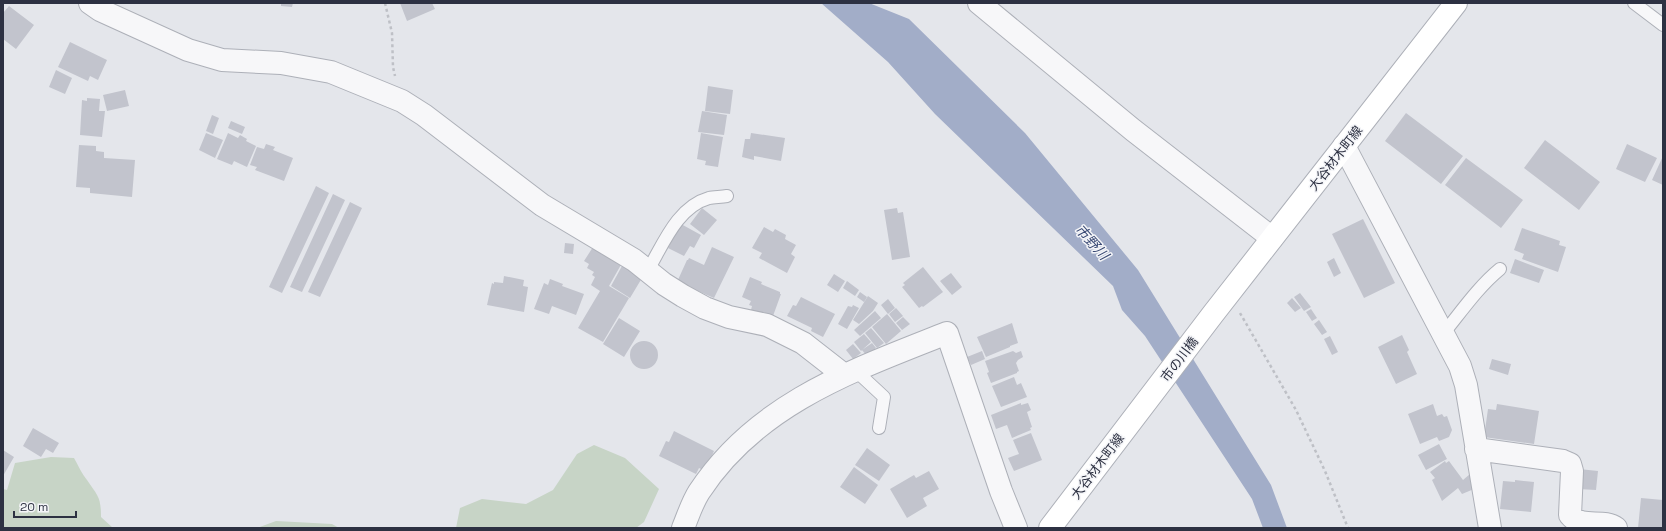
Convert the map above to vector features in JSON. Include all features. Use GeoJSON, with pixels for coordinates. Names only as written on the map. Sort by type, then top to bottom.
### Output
{"type":"FeatureCollection","features":[{"type":"Feature","properties":{"kind":"main road","name":"大谷材木町線"},"geometry":{"type":"LineString","coordinates":[[1213,314],[1456,3]]}},
{"type":"Feature","properties":{"kind":"main road","name":"市の川橋"},"geometry":{"type":"LineString","coordinates":[[1144,405],[1213,314]]}},
{"type":"Feature","properties":{"kind":"main road","name":"大谷材木町線"},"geometry":{"type":"LineString","coordinates":[[1050,528],[1144,405]]}},
{"type":"Feature","properties":{"kind":"street"},"geometry":{"type":"LineString","coordinates":[[90,3],[100,10],[188,50],[222,60],[281,63],[331,72],[402,101],[424,115],[542,205],[616,248],[648,270],[664,284],[705,308],[729,317],[767,325],[803,343],[849,372]]}},
{"type":"Feature","properties":{"kind":"street"},"geometry":{"type":"LineString","coordinates":[[979,3],[1133,130],[1272,238]]}},
{"type":"Feature","properties":{"kind":"street"},"geometry":{"type":"LineString","coordinates":[[1344,146],[1460,366],[1466,385],[1490,528]]}},
{"type":"Feature","properties":{"kind":"street"},"geometry":{"type":"LineString","coordinates":[[683,528],[699,493],[730,452],[756,429],[789,404],[849,372],[947,333],[1001,491],[1016,528]]}},
{"type":"Feature","properties":{"kind":"street"},"geometry":{"type":"LineString","coordinates":[[1476,449],[1563,461],[1570,464],[1572,471],[1570,515],[1574,520],[1581,523],[1610,525],[1616,528]]}},
{"type":"Feature","properties":{"kind":"lane"},"geometry":{"type":"LineString","coordinates":[[1634,3],[1663,25]]}},
{"type":"Feature","properties":{"kind":"lane"},"geometry":{"type":"LineString","coordinates":[[648,270],[676,222],[689,209],[708,198],[727,196]]}},
{"type":"Feature","properties":{"kind":"lane"},"geometry":{"type":"LineString","coordinates":[[1443,334],[1473,297],[1500,269]]}},
{"type":"Feature","properties":{"kind":"lane"},"geometry":{"type":"LineString","coordinates":[[849,372],[884,397],[879,428]]}},
{"type":"Feature","properties":{"kind":"path"},"geometry":{"type":"LineString","coordinates":[[386,3],[392,33],[392,67],[402,101]]}},
{"type":"Feature","properties":{"kind":"path"},"geometry":{"type":"LineString","coordinates":[[1229,294],[1296,410],[1325,470],[1348,528]]}},
{"type":"Feature","properties":{"kind":"green space"},"geometry":{"type":"Polygon","coordinates":[[[594,445],[625,458],[659,489],[644,522],[636,528],[456,528],[460,508],[482,499],[526,504],[553,490],[577,454],[594,445]]]}},
{"type":"Feature","properties":{"kind":"green space"},"geometry":{"type":"Polygon","coordinates":[[[51,457],[74,458],[83,475],[98,497],[101,517],[113,528],[3,528],[3,489],[7,490],[15,463],[51,457]]]}},
{"type":"Feature","properties":{"kind":"green space"},"geometry":{"type":"Polygon","coordinates":[[[276,521],[332,524],[339,528],[257,528],[276,521]]]}},
{"type":"Feature","properties":{"kind":"water","name":"市野川"},"geometry":{"type":"Polygon","coordinates":[[[821,3],[869,3],[909,19],[1025,133],[1138,270],[1271,485],[1287,528],[1263,528],[1252,499],[1145,336],[1122,310],[1113,286],[935,114],[888,62],[821,3]]]}},
{"type":"Feature","properties":{"kind":"building"},"geometry":{"type":"Polygon","coordinates":[[[281,3],[293,3],[292,7],[281,6],[281,3]]]}},
{"type":"Feature","properties":{"kind":"building"},"geometry":{"type":"Polygon","coordinates":[[[400,3],[432,3],[435,9],[407,21],[400,3]]]}},
{"type":"Feature","properties":{"kind":"building"},"geometry":{"type":"Polygon","coordinates":[[[9,6],[34,25],[16,49],[3,39],[3,13],[9,6]]]}},
{"type":"Feature","properties":{"kind":"building"},"geometry":{"type":"Polygon","coordinates":[[[70,42],[107,60],[98,80],[90,76],[88,81],[58,67],[70,42]]]}},
{"type":"Feature","properties":{"kind":"building"},"geometry":{"type":"Polygon","coordinates":[[[56,70],[72,78],[65,94],[49,87],[56,70]]]}},
{"type":"Feature","properties":{"kind":"building"},"geometry":{"type":"Polygon","coordinates":[[[708,86],[733,90],[730,114],[705,111],[708,86]]]}},
{"type":"Feature","properties":{"kind":"building"},"geometry":{"type":"Polygon","coordinates":[[[125,90],[129,106],[107,111],[103,95],[125,90]]]}},
{"type":"Feature","properties":{"kind":"building"},"geometry":{"type":"Polygon","coordinates":[[[87,98],[100,99],[99,111],[105,111],[102,137],[80,135],[82,100],[87,101],[87,98]]]}},
{"type":"Feature","properties":{"kind":"building"},"geometry":{"type":"Polygon","coordinates":[[[702,111],[727,115],[724,135],[698,132],[702,111]]]}},
{"type":"Feature","properties":{"kind":"building"},"geometry":{"type":"Polygon","coordinates":[[[1406,113],[1463,156],[1441,184],[1385,141],[1406,113]]]}},
{"type":"Feature","properties":{"kind":"building"},"geometry":{"type":"Polygon","coordinates":[[[212,115],[219,118],[213,134],[206,131],[212,115]]]}},
{"type":"Feature","properties":{"kind":"building"},"geometry":{"type":"Polygon","coordinates":[[[231,121],[245,127],[242,134],[228,128],[231,121]]]}},
{"type":"Feature","properties":{"kind":"building"},"geometry":{"type":"Polygon","coordinates":[[[206,133],[223,140],[215,158],[199,150],[206,133]]]}},
{"type":"Feature","properties":{"kind":"building"},"geometry":{"type":"Polygon","coordinates":[[[228,133],[238,138],[240,135],[247,139],[246,141],[256,146],[247,167],[234,161],[232,165],[217,159],[228,133]]]}},
{"type":"Feature","properties":{"kind":"building"},"geometry":{"type":"Polygon","coordinates":[[[701,133],[723,137],[718,167],[705,165],[706,161],[697,159],[701,133]]]}},
{"type":"Feature","properties":{"kind":"building"},"geometry":{"type":"Polygon","coordinates":[[[751,133],[785,138],[781,161],[754,156],[754,160],[742,157],[745,139],[750,139],[751,133]]]}},
{"type":"Feature","properties":{"kind":"building"},"geometry":{"type":"Polygon","coordinates":[[[1545,140],[1600,182],[1579,210],[1524,168],[1545,140]]]}},
{"type":"Feature","properties":{"kind":"building"},"geometry":{"type":"Polygon","coordinates":[[[266,144],[275,147],[273,150],[293,158],[284,181],[255,170],[257,167],[250,165],[257,147],[264,149],[266,144]]]}},
{"type":"Feature","properties":{"kind":"building"},"geometry":{"type":"Polygon","coordinates":[[[1627,144],[1657,158],[1645,182],[1616,169],[1627,144]]]}},
{"type":"Feature","properties":{"kind":"building"},"geometry":{"type":"Polygon","coordinates":[[[79,145],[96,146],[96,151],[104,152],[104,158],[135,160],[132,197],[90,193],[90,188],[76,187],[79,145]]]}},
{"type":"Feature","properties":{"kind":"building"},"geometry":{"type":"Polygon","coordinates":[[[1663,156],[1663,185],[1652,180],[1663,156]]]}},
{"type":"Feature","properties":{"kind":"building"},"geometry":{"type":"Polygon","coordinates":[[[1466,158],[1523,200],[1501,228],[1445,185],[1466,158]]]}},
{"type":"Feature","properties":{"kind":"building"},"geometry":{"type":"Polygon","coordinates":[[[316,186],[329,193],[282,293],[269,287],[316,186]]]}},
{"type":"Feature","properties":{"kind":"building"},"geometry":{"type":"Polygon","coordinates":[[[333,194],[345,200],[302,292],[290,287],[333,194]]]}},
{"type":"Feature","properties":{"kind":"building"},"geometry":{"type":"Polygon","coordinates":[[[350,202],[362,208],[320,297],[308,292],[350,202]]]}},
{"type":"Feature","properties":{"kind":"building"},"geometry":{"type":"Polygon","coordinates":[[[702,208],[717,220],[704,235],[690,224],[702,208]]]}},
{"type":"Feature","properties":{"kind":"building"},"geometry":{"type":"Polygon","coordinates":[[[897,208],[898,213],[903,212],[910,257],[892,260],[884,210],[897,208]]]}},
{"type":"Feature","properties":{"kind":"building"},"geometry":{"type":"Polygon","coordinates":[[[1363,219],[1395,283],[1364,298],[1332,234],[1363,219]]]}},
{"type":"Feature","properties":{"kind":"building"},"geometry":{"type":"Polygon","coordinates":[[[681,224],[701,235],[694,248],[690,246],[684,256],[668,248],[681,224]]]}},
{"type":"Feature","properties":{"kind":"building"},"geometry":{"type":"Polygon","coordinates":[[[764,227],[773,232],[775,229],[786,235],[785,239],[796,245],[791,254],[795,257],[787,273],[759,258],[762,253],[752,248],[764,227]]]}},
{"type":"Feature","properties":{"kind":"building"},"geometry":{"type":"Polygon","coordinates":[[[1522,228],[1560,241],[1559,245],[1566,247],[1558,272],[1522,259],[1524,254],[1514,250],[1522,228]]]}},
{"type":"Feature","properties":{"kind":"building"},"geometry":{"type":"Polygon","coordinates":[[[565,243],[574,244],[573,254],[564,253],[565,243]]]}},
{"type":"Feature","properties":{"kind":"building"},"geometry":{"type":"Polygon","coordinates":[[[593,247],[622,263],[609,286],[629,298],[603,342],[578,328],[600,291],[591,285],[595,277],[592,275],[594,272],[587,268],[589,264],[584,261],[593,247]]]}},
{"type":"Feature","properties":{"kind":"building"},"geometry":{"type":"Polygon","coordinates":[[[712,247],[734,257],[714,298],[677,282],[689,258],[704,265],[712,247]]]}},
{"type":"Feature","properties":{"kind":"building"},"geometry":{"type":"Polygon","coordinates":[[[1334,258],[1341,273],[1334,277],[1327,262],[1334,258]]]}},
{"type":"Feature","properties":{"kind":"building"},"geometry":{"type":"Polygon","coordinates":[[[1515,259],[1544,270],[1539,283],[1510,273],[1515,259]]]}},
{"type":"Feature","properties":{"kind":"building"},"geometry":{"type":"Polygon","coordinates":[[[622,266],[642,278],[630,298],[611,286],[622,266]]]}},
{"type":"Feature","properties":{"kind":"building"},"geometry":{"type":"Polygon","coordinates":[[[923,267],[943,292],[923,307],[922,306],[919,308],[902,287],[905,285],[903,283],[923,267]]]}},
{"type":"Feature","properties":{"kind":"building"},"geometry":{"type":"Polygon","coordinates":[[[951,273],[962,287],[952,295],[940,281],[951,273]]]}},
{"type":"Feature","properties":{"kind":"building"},"geometry":{"type":"Polygon","coordinates":[[[834,274],[845,281],[838,292],[827,285],[834,274]]]}},
{"type":"Feature","properties":{"kind":"building"},"geometry":{"type":"Polygon","coordinates":[[[504,276],[524,280],[523,286],[528,287],[524,312],[487,305],[492,283],[503,283],[504,276]]]}},
{"type":"Feature","properties":{"kind":"building"},"geometry":{"type":"Polygon","coordinates":[[[750,277],[762,282],[761,284],[780,292],[781,294],[773,316],[763,312],[762,314],[751,310],[752,306],[749,305],[751,301],[742,297],[750,277]]]}},
{"type":"Feature","properties":{"kind":"building"},"geometry":{"type":"Polygon","coordinates":[[[550,279],[563,284],[562,286],[584,294],[576,315],[552,306],[549,314],[534,309],[544,283],[548,285],[550,279]]]}},
{"type":"Feature","properties":{"kind":"building"},"geometry":{"type":"Polygon","coordinates":[[[847,281],[859,290],[855,296],[843,288],[847,281]]]}},
{"type":"Feature","properties":{"kind":"building"},"geometry":{"type":"Polygon","coordinates":[[[860,292],[867,297],[864,302],[857,297],[860,292]]]}},
{"type":"Feature","properties":{"kind":"building"},"geometry":{"type":"Polygon","coordinates":[[[1300,293],[1311,307],[1304,311],[1294,297],[1300,293]]]}},
{"type":"Feature","properties":{"kind":"building"},"geometry":{"type":"Polygon","coordinates":[[[868,296],[878,303],[873,311],[859,324],[853,320],[868,296]]]}},
{"type":"Feature","properties":{"kind":"building"},"geometry":{"type":"Polygon","coordinates":[[[801,297],[835,314],[823,337],[811,331],[812,328],[787,316],[793,305],[796,306],[801,297]]]}},
{"type":"Feature","properties":{"kind":"building"},"geometry":{"type":"Polygon","coordinates":[[[1292,298],[1301,308],[1295,312],[1287,303],[1292,298]]]}},
{"type":"Feature","properties":{"kind":"building"},"geometry":{"type":"Polygon","coordinates":[[[888,299],[895,308],[888,314],[881,305],[888,299]]]}},
{"type":"Feature","properties":{"kind":"building"},"geometry":{"type":"Polygon","coordinates":[[[853,305],[859,308],[847,329],[838,324],[848,306],[852,307],[853,305]]]}},
{"type":"Feature","properties":{"kind":"building"},"geometry":{"type":"Polygon","coordinates":[[[896,308],[903,316],[895,322],[889,314],[896,308]]]}},
{"type":"Feature","properties":{"kind":"building"},"geometry":{"type":"Polygon","coordinates":[[[1311,309],[1317,318],[1312,321],[1306,312],[1311,309]]]}},
{"type":"Feature","properties":{"kind":"building"},"geometry":{"type":"Polygon","coordinates":[[[875,311],[881,318],[860,336],[854,330],[875,311]]]}},
{"type":"Feature","properties":{"kind":"building"},"geometry":{"type":"Polygon","coordinates":[[[887,314],[901,331],[886,344],[872,327],[887,314]]]}},
{"type":"Feature","properties":{"kind":"building"},"geometry":{"type":"Polygon","coordinates":[[[903,317],[910,324],[902,330],[896,323],[903,317]]]}},
{"type":"Feature","properties":{"kind":"building"},"geometry":{"type":"Polygon","coordinates":[[[619,318],[640,331],[624,357],[603,344],[619,318]]]}},
{"type":"Feature","properties":{"kind":"building"},"geometry":{"type":"Polygon","coordinates":[[[1319,320],[1327,332],[1322,335],[1314,324],[1319,320]]]}},
{"type":"Feature","properties":{"kind":"building"},"geometry":{"type":"Polygon","coordinates":[[[1012,323],[1018,343],[986,357],[977,337],[1012,323]]]}},
{"type":"Feature","properties":{"kind":"building"},"geometry":{"type":"Polygon","coordinates":[[[871,328],[884,343],[877,348],[865,333],[871,328]]]}},
{"type":"Feature","properties":{"kind":"building"},"geometry":{"type":"Polygon","coordinates":[[[864,334],[871,342],[861,351],[854,342],[864,334]]]}},
{"type":"Feature","properties":{"kind":"building"},"geometry":{"type":"Polygon","coordinates":[[[1402,335],[1409,350],[1407,352],[1417,374],[1396,384],[1378,347],[1402,335]]]}},
{"type":"Feature","properties":{"kind":"building"},"geometry":{"type":"Polygon","coordinates":[[[1330,336],[1338,352],[1332,355],[1324,339],[1330,336]]]}},
{"type":"Feature","properties":{"kind":"building"},"geometry":{"type":"Polygon","coordinates":[[[644,341],[654,345],[658,355],[654,365],[644,369],[634,365],[630,355],[634,345],[644,341]]]}},
{"type":"Feature","properties":{"kind":"building"},"geometry":{"type":"Polygon","coordinates":[[[872,343],[876,348],[867,356],[862,350],[872,343]]]}},
{"type":"Feature","properties":{"kind":"building"},"geometry":{"type":"Polygon","coordinates":[[[853,344],[861,353],[853,359],[846,350],[853,344]]]}},
{"type":"Feature","properties":{"kind":"building"},"geometry":{"type":"Polygon","coordinates":[[[982,351],[985,359],[971,365],[967,357],[982,351]]]}},
{"type":"Feature","properties":{"kind":"building"},"geometry":{"type":"Polygon","coordinates":[[[1013,351],[1016,353],[1021,351],[1023,357],[1016,363],[1019,371],[991,383],[987,373],[989,372],[985,361],[1013,351]]]}},
{"type":"Feature","properties":{"kind":"building"},"geometry":{"type":"Polygon","coordinates":[[[1492,359],[1511,364],[1508,375],[1489,369],[1492,359]]]}},
{"type":"Feature","properties":{"kind":"building"},"geometry":{"type":"Polygon","coordinates":[[[1014,377],[1017,385],[1021,383],[1027,397],[1001,407],[992,386],[1014,377]]]}},
{"type":"Feature","properties":{"kind":"building"},"geometry":{"type":"Polygon","coordinates":[[[1021,403],[1021,405],[1028,403],[1031,410],[1027,412],[1032,427],[1030,428],[1031,430],[1012,438],[1007,425],[996,429],[991,415],[1021,403]]]}},
{"type":"Feature","properties":{"kind":"building"},"geometry":{"type":"Polygon","coordinates":[[[1433,404],[1437,416],[1442,414],[1444,417],[1447,416],[1452,430],[1449,437],[1439,441],[1437,437],[1420,444],[1408,414],[1433,404]]]}},
{"type":"Feature","properties":{"kind":"building"},"geometry":{"type":"Polygon","coordinates":[[[1497,404],[1539,411],[1534,444],[1484,437],[1488,409],[1496,410],[1497,404]]]}},
{"type":"Feature","properties":{"kind":"building"},"geometry":{"type":"Polygon","coordinates":[[[33,428],[59,443],[53,453],[46,449],[41,457],[23,446],[33,428]]]}},
{"type":"Feature","properties":{"kind":"building"},"geometry":{"type":"Polygon","coordinates":[[[674,431],[714,451],[705,471],[699,468],[696,474],[659,456],[666,441],[669,442],[674,431]]]}},
{"type":"Feature","properties":{"kind":"building"},"geometry":{"type":"Polygon","coordinates":[[[1031,433],[1042,460],[1014,471],[1008,458],[1019,454],[1013,440],[1031,433]]]}},
{"type":"Feature","properties":{"kind":"building"},"geometry":{"type":"Polygon","coordinates":[[[1439,444],[1447,459],[1426,470],[1418,455],[1439,444]]]}},
{"type":"Feature","properties":{"kind":"building"},"geometry":{"type":"Polygon","coordinates":[[[867,448],[890,465],[879,481],[855,465],[867,448]]]}},
{"type":"Feature","properties":{"kind":"building"},"geometry":{"type":"Polygon","coordinates":[[[3,450],[14,457],[3,476],[3,450]]]}},
{"type":"Feature","properties":{"kind":"building"},"geometry":{"type":"Polygon","coordinates":[[[1445,461],[1446,463],[1449,461],[1463,480],[1470,474],[1474,489],[1462,494],[1458,488],[1442,501],[1432,480],[1435,478],[1430,472],[1445,461]]]}},
{"type":"Feature","properties":{"kind":"building"},"geometry":{"type":"Polygon","coordinates":[[[854,467],[878,485],[865,504],[840,487],[854,467]]]}},
{"type":"Feature","properties":{"kind":"building"},"geometry":{"type":"Polygon","coordinates":[[[1579,469],[1598,471],[1596,490],[1578,489],[1579,469]]]}},
{"type":"Feature","properties":{"kind":"building"},"geometry":{"type":"Polygon","coordinates":[[[929,471],[939,489],[923,498],[927,506],[907,518],[890,489],[914,475],[916,478],[929,471]]]}},
{"type":"Feature","properties":{"kind":"building"},"geometry":{"type":"Polygon","coordinates":[[[1515,480],[1534,482],[1531,512],[1500,509],[1503,481],[1515,482],[1515,480]]]}},
{"type":"Feature","properties":{"kind":"building"},"geometry":{"type":"Polygon","coordinates":[[[1641,498],[1663,500],[1663,528],[1638,528],[1641,498]]]}}]}
